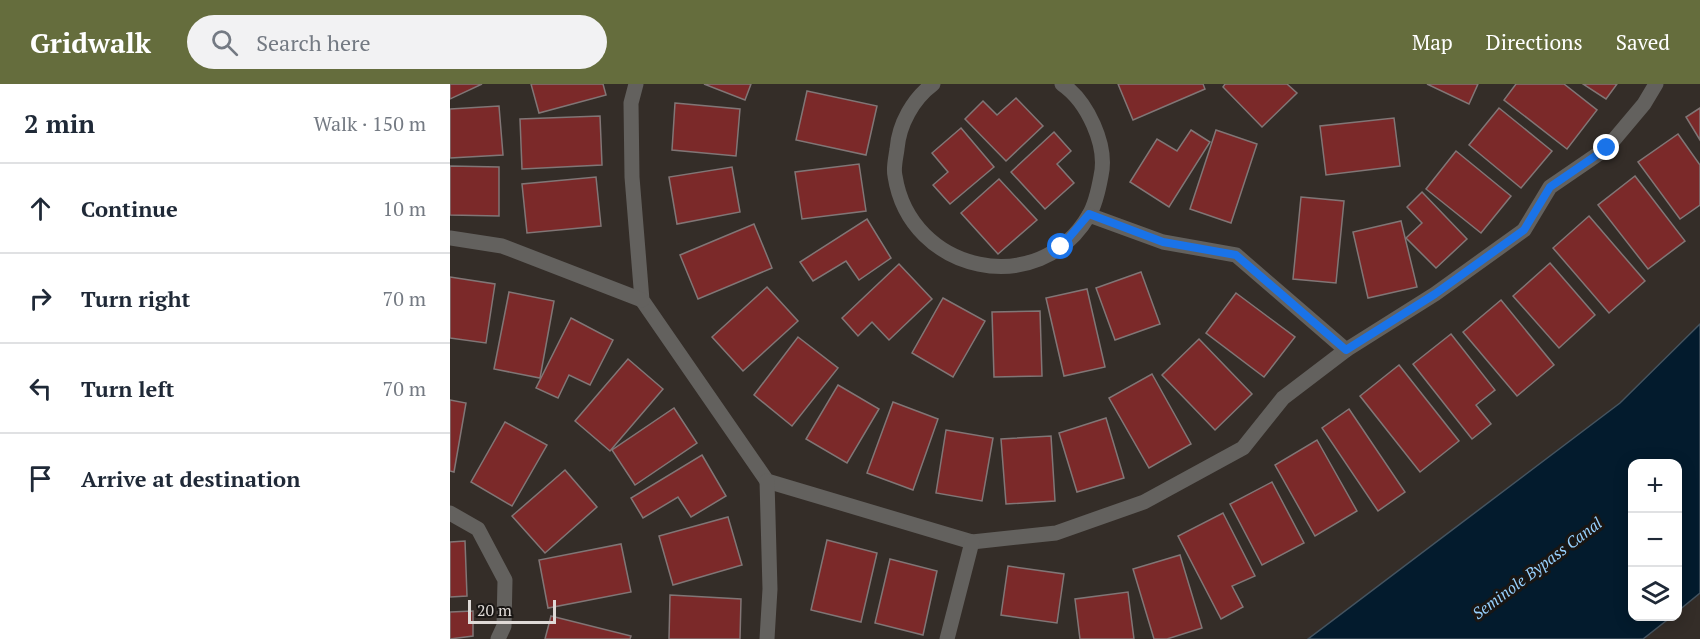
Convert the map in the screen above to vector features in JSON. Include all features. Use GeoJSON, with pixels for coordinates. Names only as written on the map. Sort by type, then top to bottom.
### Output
{"type":"FeatureCollection","features":[{"type":"Feature","properties":{"kind":"street"},"geometry":{"type":"LineString","coordinates":[[636,84],[631,103],[632,177],[642,300],[767,481],[770,590],[767,639]]}},
{"type":"Feature","properties":{"kind":"street"},"geometry":{"type":"LineString","coordinates":[[933,84],[919,94],[899,132],[894,175],[909,217],[938,249],[978,266],[1022,265],[1061,247],[1089,214],[1102,173],[1097,130],[1075,93],[1062,84]]}},
{"type":"Feature","properties":{"kind":"street"},"geometry":{"type":"LineString","coordinates":[[767,481],[972,542],[1056,533],[1144,502],[1243,448],[1283,398],[1346,350],[1435,294],[1524,230],[1550,187],[1607,148],[1644,104],[1656,84]]}},
{"type":"Feature","properties":{"kind":"street"},"geometry":{"type":"LineString","coordinates":[[1089,214],[1163,242],[1236,255],[1346,350]]}},
{"type":"Feature","properties":{"kind":"street"},"geometry":{"type":"LineString","coordinates":[[450,238],[502,246],[642,300]]}},
{"type":"Feature","properties":{"kind":"street"},"geometry":{"type":"LineString","coordinates":[[450,513],[478,529],[505,580],[504,626],[498,639]]}},
{"type":"Feature","properties":{"kind":"street"},"geometry":{"type":"LineString","coordinates":[[947,639],[972,542]]}},
{"type":"Feature","properties":{"kind":"water","name":"Seminole Bypass Canal"},"geometry":{"type":"Polygon","coordinates":[[[1700,324],[1700,593],[1682,608],[1682,459],[1628,459],[1628,621],[1666,621],[1643,639],[1308,639],[1620,403],[1700,324]]]}},
{"type":"Feature","properties":{"kind":"building"},"geometry":{"type":"Polygon","coordinates":[[[450,84],[482,84],[450,99],[450,84]]]}},
{"type":"Feature","properties":{"kind":"building"},"geometry":{"type":"Polygon","coordinates":[[[531,84],[603,84],[606,95],[539,113],[531,84]]]}},
{"type":"Feature","properties":{"kind":"building"},"geometry":{"type":"Polygon","coordinates":[[[704,84],[751,84],[745,100],[704,84]]]}},
{"type":"Feature","properties":{"kind":"building"},"geometry":{"type":"Polygon","coordinates":[[[1118,84],[1203,84],[1205,89],[1133,120],[1118,84]]]}},
{"type":"Feature","properties":{"kind":"building"},"geometry":{"type":"Polygon","coordinates":[[[1225,84],[1287,84],[1297,93],[1262,127],[1223,87],[1225,84]]]}},
{"type":"Feature","properties":{"kind":"building"},"geometry":{"type":"Polygon","coordinates":[[[1427,84],[1478,84],[1469,104],[1427,84]]]}},
{"type":"Feature","properties":{"kind":"building"},"geometry":{"type":"Polygon","coordinates":[[[1516,84],[1564,84],[1597,110],[1567,149],[1504,100],[1516,84]]]}},
{"type":"Feature","properties":{"kind":"building"},"geometry":{"type":"Polygon","coordinates":[[[1583,84],[1617,84],[1606,99],[1583,84]]]}},
{"type":"Feature","properties":{"kind":"building"},"geometry":{"type":"Polygon","coordinates":[[[807,91],[877,106],[866,155],[796,140],[807,91]]]}},
{"type":"Feature","properties":{"kind":"building"},"geometry":{"type":"Polygon","coordinates":[[[1016,98],[1043,126],[1006,161],[965,119],[983,101],[997,115],[1016,98]]]}},
{"type":"Feature","properties":{"kind":"building"},"geometry":{"type":"Polygon","coordinates":[[[675,103],[740,109],[736,156],[672,150],[675,103]]]}},
{"type":"Feature","properties":{"kind":"building"},"geometry":{"type":"Polygon","coordinates":[[[499,106],[503,155],[450,158],[450,109],[499,106]]]}},
{"type":"Feature","properties":{"kind":"building"},"geometry":{"type":"Polygon","coordinates":[[[1499,108],[1552,151],[1521,188],[1469,145],[1499,108]]]}},
{"type":"Feature","properties":{"kind":"building"},"geometry":{"type":"Polygon","coordinates":[[[1700,108],[1700,140],[1686,117],[1700,108]]]}},
{"type":"Feature","properties":{"kind":"building"},"geometry":{"type":"Polygon","coordinates":[[[600,116],[602,165],[522,169],[520,119],[600,116]]]}},
{"type":"Feature","properties":{"kind":"building"},"geometry":{"type":"Polygon","coordinates":[[[1394,118],[1400,166],[1326,175],[1320,126],[1394,118]]]}},
{"type":"Feature","properties":{"kind":"building"},"geometry":{"type":"Polygon","coordinates":[[[961,128],[994,167],[950,204],[933,185],[948,172],[932,153],[961,128]]]}},
{"type":"Feature","properties":{"kind":"building"},"geometry":{"type":"Polygon","coordinates":[[[1191,130],[1210,142],[1169,207],[1130,182],[1157,139],[1177,151],[1191,130]]]}},
{"type":"Feature","properties":{"kind":"building"},"geometry":{"type":"Polygon","coordinates":[[[1216,130],[1257,144],[1231,223],[1190,209],[1216,130]]]}},
{"type":"Feature","properties":{"kind":"building"},"geometry":{"type":"Polygon","coordinates":[[[1054,132],[1071,151],[1057,164],[1074,183],[1045,209],[1011,172],[1054,132]]]}},
{"type":"Feature","properties":{"kind":"building"},"geometry":{"type":"Polygon","coordinates":[[[1678,134],[1700,165],[1700,205],[1680,219],[1638,162],[1678,134]]]}},
{"type":"Feature","properties":{"kind":"building"},"geometry":{"type":"Polygon","coordinates":[[[1456,151],[1511,196],[1481,233],[1426,189],[1456,151]]]}},
{"type":"Feature","properties":{"kind":"building"},"geometry":{"type":"Polygon","coordinates":[[[859,164],[866,211],[802,219],[795,172],[859,164]]]}},
{"type":"Feature","properties":{"kind":"building"},"geometry":{"type":"Polygon","coordinates":[[[450,166],[499,167],[499,216],[450,215],[450,166]]]}},
{"type":"Feature","properties":{"kind":"building"},"geometry":{"type":"Polygon","coordinates":[[[732,167],[740,212],[677,224],[669,177],[732,167]]]}},
{"type":"Feature","properties":{"kind":"building"},"geometry":{"type":"Polygon","coordinates":[[[1635,176],[1685,241],[1648,269],[1598,205],[1635,176]]]}},
{"type":"Feature","properties":{"kind":"building"},"geometry":{"type":"Polygon","coordinates":[[[596,177],[601,226],[527,233],[522,184],[596,177]]]}},
{"type":"Feature","properties":{"kind":"building"},"geometry":{"type":"Polygon","coordinates":[[[999,179],[1037,220],[998,254],[961,213],[999,179]]]}},
{"type":"Feature","properties":{"kind":"building"},"geometry":{"type":"Polygon","coordinates":[[[1422,192],[1467,239],[1436,268],[1406,238],[1422,223],[1407,207],[1422,192]]]}},
{"type":"Feature","properties":{"kind":"building"},"geometry":{"type":"Polygon","coordinates":[[[1301,197],[1344,201],[1336,283],[1293,279],[1301,197]]]}},
{"type":"Feature","properties":{"kind":"building"},"geometry":{"type":"Polygon","coordinates":[[[1589,216],[1645,281],[1609,313],[1553,248],[1589,216]]]}},
{"type":"Feature","properties":{"kind":"building"},"geometry":{"type":"Polygon","coordinates":[[[867,219],[891,258],[859,280],[846,261],[813,281],[800,262],[867,219]]]}},
{"type":"Feature","properties":{"kind":"building"},"geometry":{"type":"Polygon","coordinates":[[[1401,221],[1417,287],[1368,298],[1353,232],[1401,221]]]}},
{"type":"Feature","properties":{"kind":"building"},"geometry":{"type":"Polygon","coordinates":[[[754,224],[772,268],[698,299],[680,255],[754,224]]]}},
{"type":"Feature","properties":{"kind":"building"},"geometry":{"type":"Polygon","coordinates":[[[1550,263],[1595,315],[1559,348],[1513,296],[1550,263]]]}},
{"type":"Feature","properties":{"kind":"building"},"geometry":{"type":"Polygon","coordinates":[[[899,264],[932,299],[889,340],[872,322],[858,336],[842,318],[899,264]]]}},
{"type":"Feature","properties":{"kind":"building"},"geometry":{"type":"Polygon","coordinates":[[[1141,272],[1160,324],[1115,340],[1096,288],[1141,272]]]}},
{"type":"Feature","properties":{"kind":"building"},"geometry":{"type":"Polygon","coordinates":[[[450,277],[495,284],[486,343],[450,338],[450,277]]]}},
{"type":"Feature","properties":{"kind":"building"},"geometry":{"type":"Polygon","coordinates":[[[767,287],[798,321],[743,371],[712,337],[767,287]]]}},
{"type":"Feature","properties":{"kind":"building"},"geometry":{"type":"Polygon","coordinates":[[[1087,289],[1105,367],[1064,376],[1046,298],[1087,289]]]}},
{"type":"Feature","properties":{"kind":"building"},"geometry":{"type":"Polygon","coordinates":[[[509,292],[554,301],[540,378],[494,369],[509,292]]]}},
{"type":"Feature","properties":{"kind":"building"},"geometry":{"type":"Polygon","coordinates":[[[1236,293],[1295,337],[1264,377],[1206,333],[1236,293]]]}},
{"type":"Feature","properties":{"kind":"building"},"geometry":{"type":"Polygon","coordinates":[[[943,298],[985,321],[953,377],[912,353],[943,298]]]}},
{"type":"Feature","properties":{"kind":"building"},"geometry":{"type":"Polygon","coordinates":[[[1501,300],[1554,365],[1517,396],[1463,332],[1501,300]]]}},
{"type":"Feature","properties":{"kind":"building"},"geometry":{"type":"Polygon","coordinates":[[[1040,311],[1042,376],[994,377],[992,312],[1040,311]]]}},
{"type":"Feature","properties":{"kind":"building"},"geometry":{"type":"Polygon","coordinates":[[[571,318],[613,340],[590,385],[569,375],[558,398],[536,388],[571,318]]]}},
{"type":"Feature","properties":{"kind":"building"},"geometry":{"type":"Polygon","coordinates":[[[1451,334],[1495,390],[1476,405],[1491,424],[1472,439],[1413,364],[1451,334]]]}},
{"type":"Feature","properties":{"kind":"building"},"geometry":{"type":"Polygon","coordinates":[[[798,337],[838,368],[792,426],[754,395],[798,337]]]}},
{"type":"Feature","properties":{"kind":"building"},"geometry":{"type":"Polygon","coordinates":[[[1199,339],[1252,394],[1215,430],[1162,375],[1199,339]]]}},
{"type":"Feature","properties":{"kind":"building"},"geometry":{"type":"Polygon","coordinates":[[[628,359],[663,389],[610,451],[575,421],[628,359]]]}},
{"type":"Feature","properties":{"kind":"building"},"geometry":{"type":"Polygon","coordinates":[[[1399,365],[1459,441],[1420,472],[1360,396],[1399,365]]]}},
{"type":"Feature","properties":{"kind":"building"},"geometry":{"type":"Polygon","coordinates":[[[1152,374],[1191,444],[1149,468],[1109,398],[1152,374]]]}},
{"type":"Feature","properties":{"kind":"building"},"geometry":{"type":"Polygon","coordinates":[[[838,385],[879,409],[847,463],[806,439],[838,385]]]}},
{"type":"Feature","properties":{"kind":"building"},"geometry":{"type":"Polygon","coordinates":[[[450,400],[466,403],[454,472],[450,471],[450,400]]]}},
{"type":"Feature","properties":{"kind":"building"},"geometry":{"type":"Polygon","coordinates":[[[893,402],[938,419],[913,490],[867,473],[893,402]]]}},
{"type":"Feature","properties":{"kind":"building"},"geometry":{"type":"Polygon","coordinates":[[[674,408],[697,443],[635,485],[612,450],[674,408]]]}},
{"type":"Feature","properties":{"kind":"building"},"geometry":{"type":"Polygon","coordinates":[[[1349,409],[1405,492],[1378,511],[1322,428],[1349,409]]]}},
{"type":"Feature","properties":{"kind":"building"},"geometry":{"type":"Polygon","coordinates":[[[1106,418],[1124,478],[1077,492],[1059,433],[1106,418]]]}},
{"type":"Feature","properties":{"kind":"building"},"geometry":{"type":"Polygon","coordinates":[[[505,422],[547,445],[512,506],[471,482],[505,422]]]}},
{"type":"Feature","properties":{"kind":"building"},"geometry":{"type":"Polygon","coordinates":[[[946,430],[993,438],[982,501],[936,493],[946,430]]]}},
{"type":"Feature","properties":{"kind":"building"},"geometry":{"type":"Polygon","coordinates":[[[1051,436],[1055,501],[1006,504],[1001,439],[1051,436]]]}},
{"type":"Feature","properties":{"kind":"building"},"geometry":{"type":"Polygon","coordinates":[[[1317,440],[1357,511],[1315,536],[1275,465],[1317,440]]]}},
{"type":"Feature","properties":{"kind":"building"},"geometry":{"type":"Polygon","coordinates":[[[702,455],[726,496],[691,517],[678,497],[643,518],[631,498],[702,455]]]}},
{"type":"Feature","properties":{"kind":"building"},"geometry":{"type":"Polygon","coordinates":[[[565,470],[597,507],[545,553],[512,516],[565,470]]]}},
{"type":"Feature","properties":{"kind":"building"},"geometry":{"type":"Polygon","coordinates":[[[1272,482],[1304,543],[1262,565],[1230,504],[1272,482]]]}},
{"type":"Feature","properties":{"kind":"building"},"geometry":{"type":"Polygon","coordinates":[[[1223,513],[1255,576],[1232,586],[1243,607],[1221,619],[1178,536],[1223,513]]]}},
{"type":"Feature","properties":{"kind":"building"},"geometry":{"type":"Polygon","coordinates":[[[728,517],[742,565],[673,585],[659,536],[728,517]]]}},
{"type":"Feature","properties":{"kind":"building"},"geometry":{"type":"Polygon","coordinates":[[[827,540],[877,553],[861,622],[811,610],[827,540]]]}},
{"type":"Feature","properties":{"kind":"building"},"geometry":{"type":"Polygon","coordinates":[[[465,541],[467,596],[450,597],[450,542],[465,541]]]}},
{"type":"Feature","properties":{"kind":"building"},"geometry":{"type":"Polygon","coordinates":[[[621,544],[631,592],[548,608],[539,560],[621,544]]]}},
{"type":"Feature","properties":{"kind":"building"},"geometry":{"type":"Polygon","coordinates":[[[1180,555],[1202,628],[1167,639],[1154,639],[1133,569],[1180,555]]]}},
{"type":"Feature","properties":{"kind":"building"},"geometry":{"type":"Polygon","coordinates":[[[890,559],[937,571],[923,635],[875,623],[890,559]]]}},
{"type":"Feature","properties":{"kind":"building"},"geometry":{"type":"Polygon","coordinates":[[[1008,566],[1064,574],[1057,623],[1001,615],[1008,566]]]}},
{"type":"Feature","properties":{"kind":"building"},"geometry":{"type":"Polygon","coordinates":[[[1128,592],[1134,639],[1080,639],[1075,599],[1128,592]]]}},
{"type":"Feature","properties":{"kind":"building"},"geometry":{"type":"Polygon","coordinates":[[[670,595],[741,599],[740,639],[669,639],[670,595]]]}},
{"type":"Feature","properties":{"kind":"building"},"geometry":{"type":"Polygon","coordinates":[[[473,611],[473,636],[450,639],[450,612],[473,611]]]}},
{"type":"Feature","properties":{"kind":"building"},"geometry":{"type":"Polygon","coordinates":[[[551,616],[631,636],[630,639],[545,639],[551,616]]]}},
{"type":"Feature","properties":{"kind":"route"},"geometry":{"type":"LineString","coordinates":[[1061,247],[1089,214],[1163,242],[1236,255],[1346,350],[1435,294],[1524,230],[1550,187],[1607,148]]}}]}
